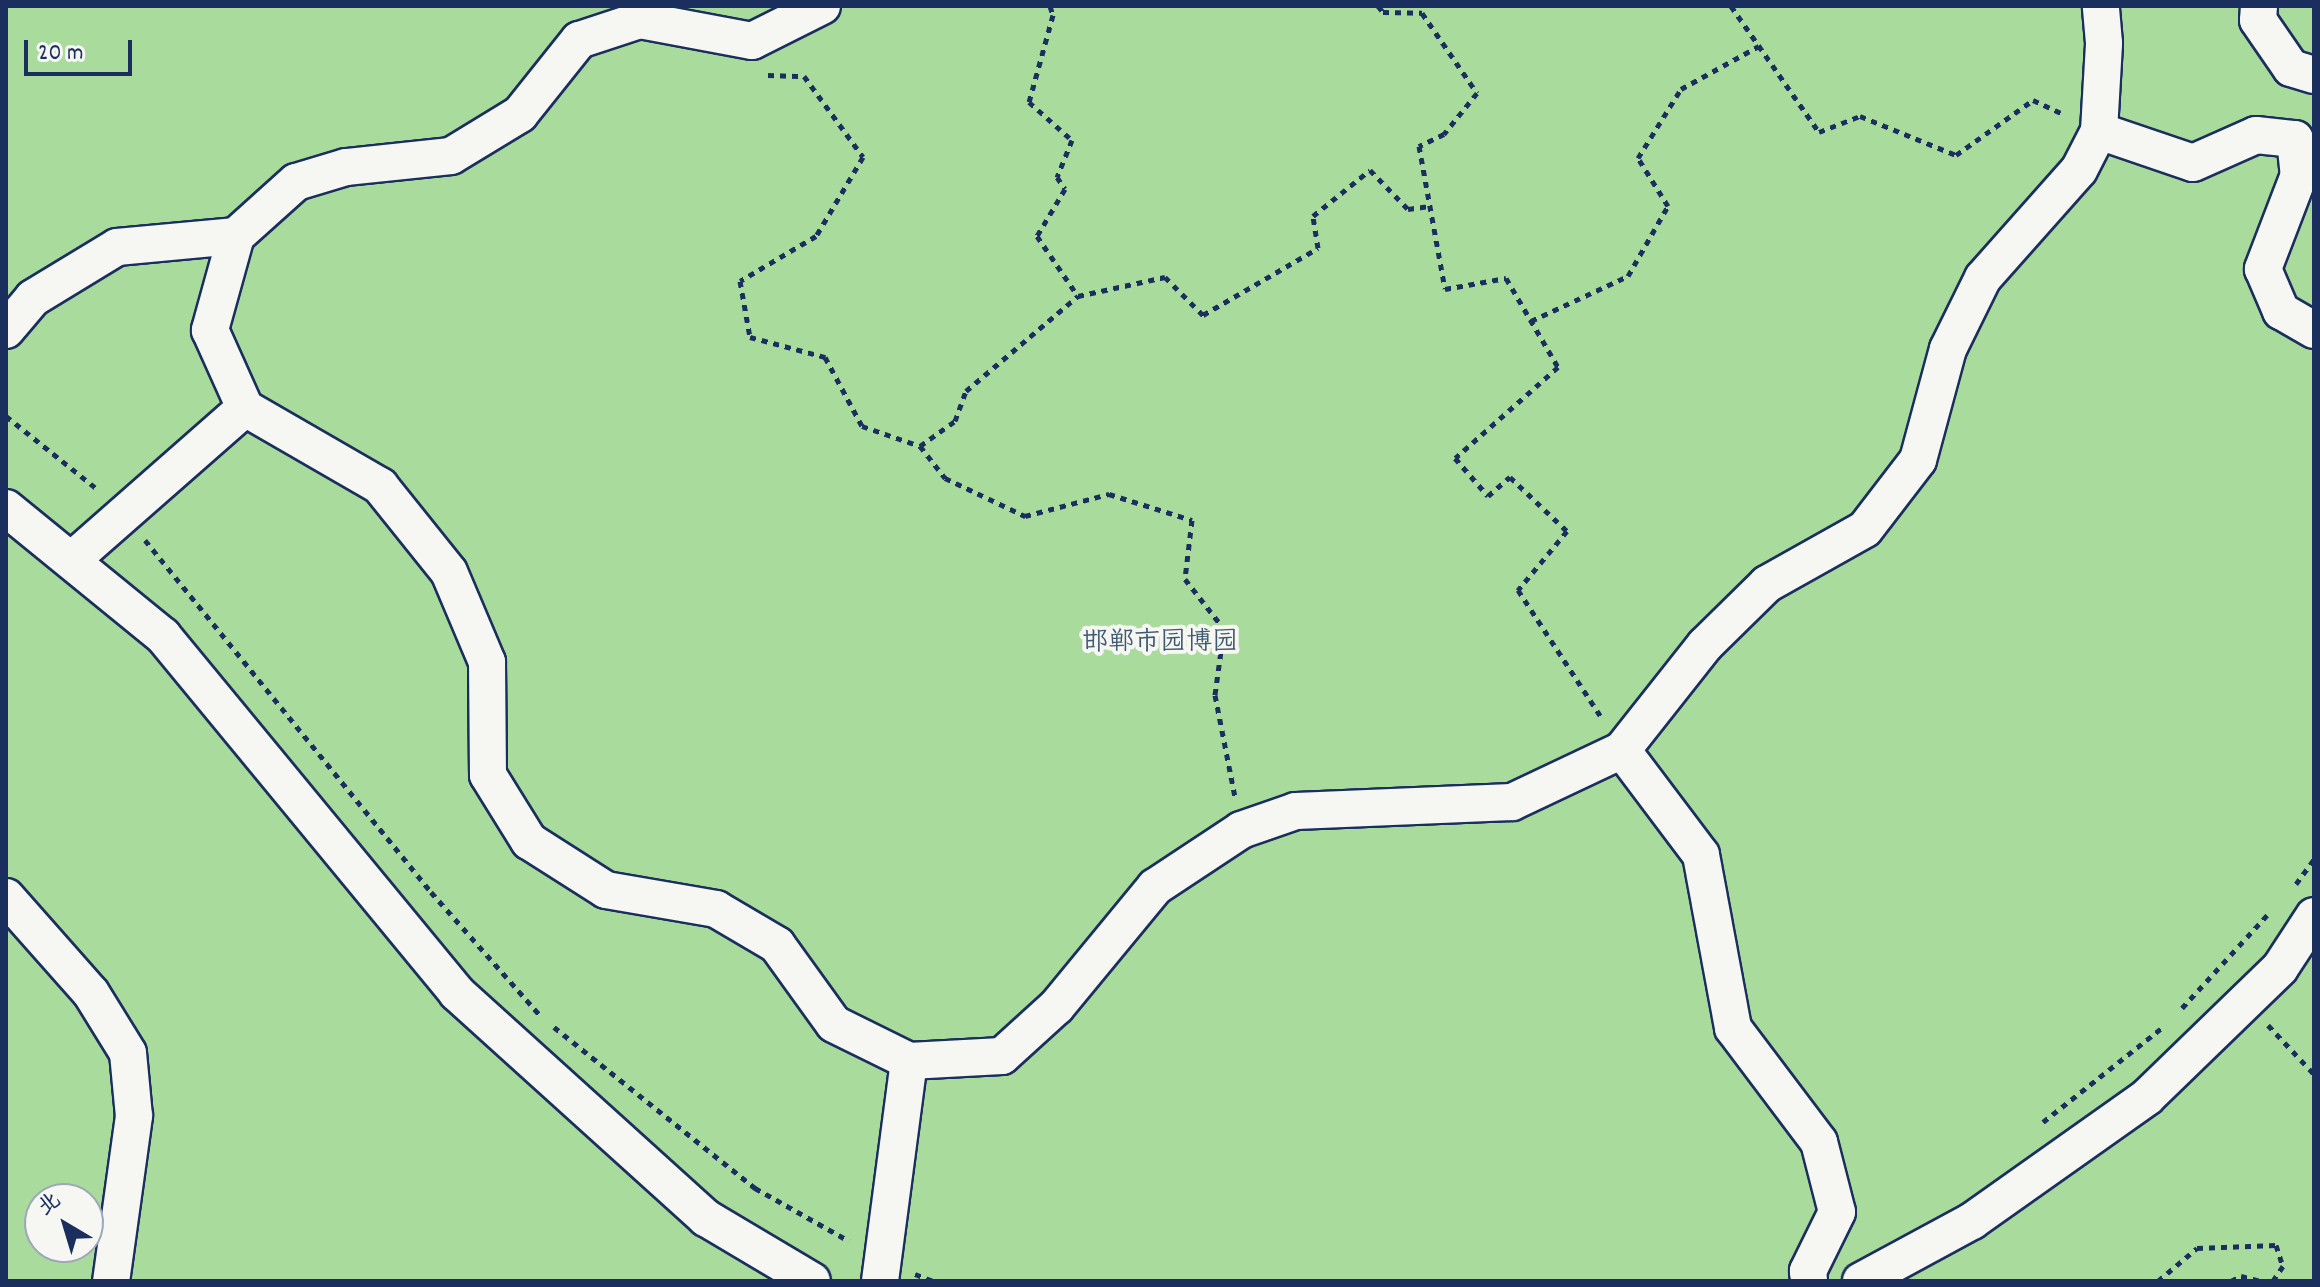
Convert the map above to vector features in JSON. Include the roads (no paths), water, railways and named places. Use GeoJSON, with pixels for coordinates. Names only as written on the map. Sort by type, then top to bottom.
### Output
{"type":"FeatureCollection","features":[{"type":"Feature","properties":{"kind":"street"},"geometry":{"type":"LineString","coordinates":[[822,6],[752,41],[640,20],[579,40],[520,114],[451,156],[346,167],[296,182],[236,236],[210,330],[245,408],[380,486],[449,572],[487,662],[488,775],[529,841],[606,890],[716,909],[777,945],[834,1024],[909,1061],[1002,1056],[1057,1006],[1155,887],[1241,830],[1296,811],[1512,802],[1622,750],[1705,645],[1767,584],[1865,529],[1918,460],[1948,349],[1983,278],[2079,170],[2099,131],[2104,43],[2101,6]]}},
{"type":"Feature","properties":{"kind":"street"},"geometry":{"type":"LineString","coordinates":[[2259,6],[2258,20],[2291,68],[2314,75]]}},
{"type":"Feature","properties":{"kind":"street"},"geometry":{"type":"LineString","coordinates":[[2099,131],[2193,163],[2256,135],[2295,139],[2299,175],[2263,269],[2281,311],[2314,330]]}},
{"type":"Feature","properties":{"kind":"street"},"geometry":{"type":"LineString","coordinates":[[6,330],[33,298],[117,247],[236,236]]}},
{"type":"Feature","properties":{"kind":"street"},"geometry":{"type":"LineString","coordinates":[[73,559],[122,511],[245,408]]}},
{"type":"Feature","properties":{"kind":"street"},"geometry":{"type":"LineString","coordinates":[[6,508],[73,559],[163,636],[457,993],[706,1218],[812,1281]]}},
{"type":"Feature","properties":{"kind":"street"},"geometry":{"type":"LineString","coordinates":[[1622,750],[1701,855],[1733,1028],[1819,1142],[1837,1212],[1808,1271],[1809,1281]]}},
{"type":"Feature","properties":{"kind":"street"},"geometry":{"type":"LineString","coordinates":[[6,897],[91,993],[128,1053],[134,1116],[111,1281]]}},
{"type":"Feature","properties":{"kind":"street"},"geometry":{"type":"LineString","coordinates":[[1861,1281],[1972,1221],[2147,1097],[2280,968],[2314,916]]}},
{"type":"Feature","properties":{"kind":"street"},"geometry":{"type":"LineString","coordinates":[[882,1271],[909,1061]]}},
{"type":"Feature","properties":{"kind":"park label","name":"邯郸市园博园"},"geometry":{"type":"Point","coordinates":[1160,644]}}]}
